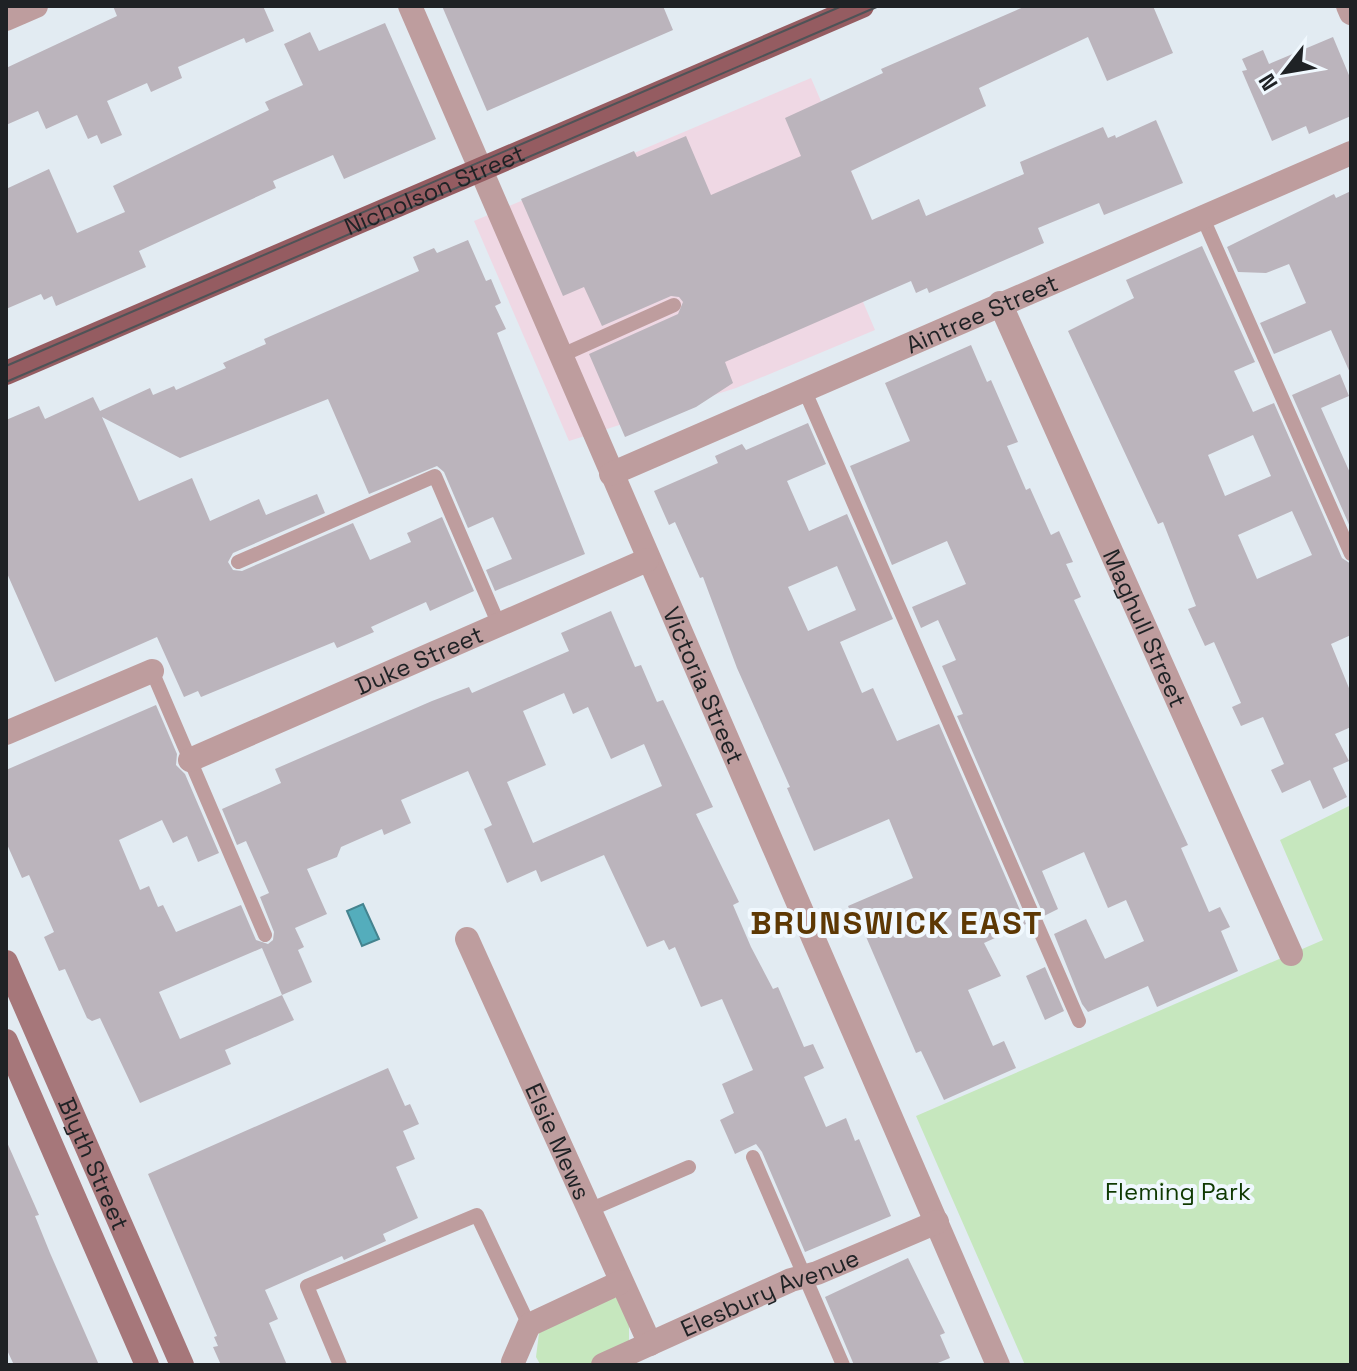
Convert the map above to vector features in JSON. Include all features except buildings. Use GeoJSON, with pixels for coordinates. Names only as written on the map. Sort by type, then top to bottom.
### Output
{"type":"FeatureCollection","features":[{"type":"Feature","properties":{"kind":"main road","name":"Nicholson Street"},"geometry":{"type":"LineString","coordinates":[[6,373],[862,6]]}},
{"type":"Feature","properties":{"kind":"street"},"geometry":{"type":"LineString","coordinates":[[6,19],[36,6]]}},
{"type":"Feature","properties":{"kind":"street","name":"Victoria Street"},"geometry":{"type":"LineString","coordinates":[[410,6],[647,560],[998,1365]]}},
{"type":"Feature","properties":{"kind":"street"},"geometry":{"type":"LineString","coordinates":[[1348,6],[1351,13]]}},
{"type":"Feature","properties":{"kind":"street","name":"Aintree Street"},"geometry":{"type":"LineString","coordinates":[[611,474],[1351,153]]}},
{"type":"Feature","properties":{"kind":"street","name":"Maghull Street"},"geometry":{"type":"LineString","coordinates":[[1000,303],[1291,954]]}},
{"type":"Feature","properties":{"kind":"street","name":"Duke Street"},"geometry":{"type":"LineString","coordinates":[[190,760],[647,560]]}},
{"type":"Feature","properties":{"kind":"street"},"geometry":{"type":"LineString","coordinates":[[6,733],[152,671]]}},
{"type":"Feature","properties":{"kind":"street","name":"Elsie Mews"},"geometry":{"type":"LineString","coordinates":[[467,939],[587,1211],[650,1344]]}},
{"type":"Feature","properties":{"kind":"street","name":"Blyth Street"},"geometry":{"type":"LineString","coordinates":[[6,962],[182,1365]]}},
{"type":"Feature","properties":{"kind":"street","name":"Blyth Street"},"geometry":{"type":"LineString","coordinates":[[6,1041],[147,1365]]}},
{"type":"Feature","properties":{"kind":"street","name":"Elesbury Avenue"},"geometry":{"type":"LineString","coordinates":[[603,1365],[937,1222]]}},
{"type":"Feature","properties":{"kind":"street"},"geometry":{"type":"LineString","coordinates":[[513,1364],[529,1325],[621,1282]]}},
{"type":"Feature","properties":{"kind":"lane"},"geometry":{"type":"LineString","coordinates":[[1202,216],[1351,554]]}},
{"type":"Feature","properties":{"kind":"lane"},"geometry":{"type":"LineString","coordinates":[[560,356],[674,305]]}},
{"type":"Feature","properties":{"kind":"lane"},"geometry":{"type":"LineString","coordinates":[[804,389],[1079,1021]]}},
{"type":"Feature","properties":{"kind":"lane"},"geometry":{"type":"LineString","coordinates":[[238,562],[435,476],[499,625]]}},
{"type":"Feature","properties":{"kind":"lane"},"geometry":{"type":"LineString","coordinates":[[152,671],[265,935]]}},
{"type":"Feature","properties":{"kind":"lane"},"geometry":{"type":"LineString","coordinates":[[753,1157],[843,1365]]}},
{"type":"Feature","properties":{"kind":"lane"},"geometry":{"type":"LineString","coordinates":[[587,1211],[689,1167]]}},
{"type":"Feature","properties":{"kind":"lane"},"geometry":{"type":"LineString","coordinates":[[340,1365],[307,1286],[477,1215],[529,1325]]}},
{"type":"Feature","properties":{"kind":"shaded area"},"geometry":{"type":"Polygon","coordinates":[[[811,78],[861,194],[824,210],[875,330],[736,388],[569,441],[474,221],[811,78]]]}},
{"type":"Feature","properties":{"kind":"green space","name":"Fleming Park"},"geometry":{"type":"Polygon","coordinates":[[[1351,805],[1351,1365],[1025,1365],[916,1116],[1323,940],[1280,840],[1351,805]]]}},
{"type":"Feature","properties":{"kind":"green space"},"geometry":{"type":"Polygon","coordinates":[[[605,1297],[617,1298],[629,1321],[629,1346],[589,1365],[540,1364],[536,1357],[539,1333],[605,1297]]]}},
{"type":"Feature","properties":{"kind":"water"},"geometry":{"type":"Polygon","coordinates":[[[363,904],[379,939],[362,946],[347,911],[363,904]]]}},
{"type":"Feature","properties":{"kind":"tram line"},"geometry":{"type":"LineString","coordinates":[[6,366],[842,6]]}},
{"type":"Feature","properties":{"kind":"tram line"},"geometry":{"type":"LineString","coordinates":[[6,382],[879,6]]}},
{"type":"Feature","properties":{"kind":"district","name":"BRUNSWICK EAST"},"geometry":{"type":"Point","coordinates":[897,923]}}]}
